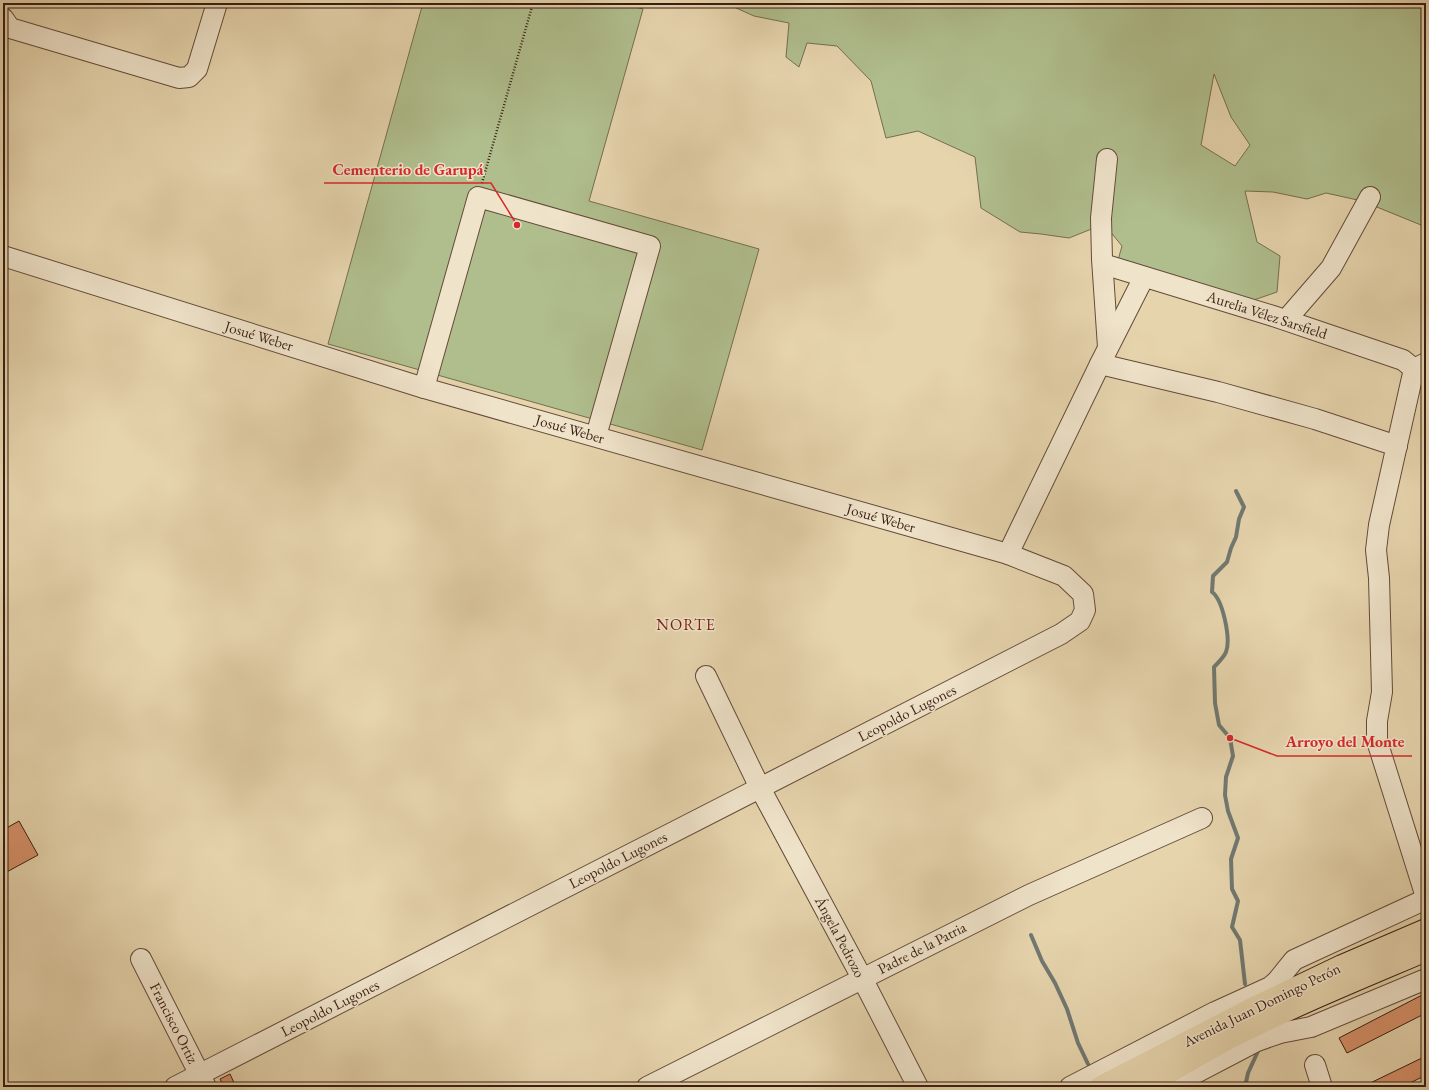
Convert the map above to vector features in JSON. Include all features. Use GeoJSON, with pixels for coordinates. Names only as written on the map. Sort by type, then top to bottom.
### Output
{"type":"FeatureCollection","features":[{"type":"Feature","properties":{"kind":"main road","name":"Avenida Juan Domingo Perón"},"geometry":{"type":"LineString","coordinates":[[1101,1087],[1257,1006],[1342,966],[1426,930]]}},
{"type":"Feature","properties":{"kind":"main road","name":"Avenida Juan Domingo Perón"},"geometry":{"type":"LineString","coordinates":[[1141,1087],[1222,1042],[1255,1026],[1347,983],[1426,950]]}},
{"type":"Feature","properties":{"kind":"street"},"geometry":{"type":"LineString","coordinates":[[3,9],[5,3]]}},
{"type":"Feature","properties":{"kind":"street"},"geometry":{"type":"LineString","coordinates":[[3,18],[10,28],[179,78],[189,77],[197,69],[217,3]]}},
{"type":"Feature","properties":{"kind":"street"},"geometry":{"type":"LineString","coordinates":[[1104,355],[1101,218],[1108,159]]}},
{"type":"Feature","properties":{"kind":"street"},"geometry":{"type":"LineString","coordinates":[[424,388],[478,197],[650,246],[596,436]]}},
{"type":"Feature","properties":{"kind":"street"},"geometry":{"type":"LineString","coordinates":[[1286,320],[1331,268],[1370,197]]}},
{"type":"Feature","properties":{"kind":"street","name":"Josué Weber"},"geometry":{"type":"LineString","coordinates":[[3,256],[424,388],[1008,554],[1064,576],[1082,594],[1085,610],[1080,621],[1061,634]]}},
{"type":"Feature","properties":{"kind":"street","name":"Aurelia Vélez Sarsfield"},"geometry":{"type":"LineString","coordinates":[[1103,264],[1286,320],[1420,366]]}},
{"type":"Feature","properties":{"kind":"street"},"geometry":{"type":"LineString","coordinates":[[1008,554],[1104,355],[1144,277]]}},
{"type":"Feature","properties":{"kind":"street"},"geometry":{"type":"LineString","coordinates":[[1104,355],[1218,392],[1315,419],[1397,446]]}},
{"type":"Feature","properties":{"kind":"street"},"geometry":{"type":"LineString","coordinates":[[1070,1087],[1215,1012],[1270,987],[1277,981],[1294,960],[1426,898],[1378,741],[1376,721],[1382,692],[1379,578],[1376,550],[1379,526],[1397,446],[1420,366]]}},
{"type":"Feature","properties":{"kind":"street","name":"Leopoldo Lugones"},"geometry":{"type":"LineString","coordinates":[[175,1087],[203,1081],[760,788],[1061,634]]}},
{"type":"Feature","properties":{"kind":"street","name":"Ángela Pedrozo"},"geometry":{"type":"LineString","coordinates":[[706,676],[760,788],[862,978],[918,1087]]}},
{"type":"Feature","properties":{"kind":"street","name":"Padre de la Patria"},"geometry":{"type":"LineString","coordinates":[[647,1087],[1029,895],[1202,818]]}},
{"type":"Feature","properties":{"kind":"street","name":"Francisco Ortiz"},"geometry":{"type":"LineString","coordinates":[[141,959],[203,1081]]}},
{"type":"Feature","properties":{"kind":"street"},"geometry":{"type":"LineString","coordinates":[[1169,1087],[1257,1041],[1280,1033],[1311,1027],[1426,979]]}},
{"type":"Feature","properties":{"kind":"street"},"geometry":{"type":"LineString","coordinates":[[1315,1065],[1322,1087]]}},
{"type":"Feature","properties":{"kind":"path"},"geometry":{"type":"LineString","coordinates":[[478,197],[533,3]]}},
{"type":"Feature","properties":{"kind":"green space"},"geometry":{"type":"Polygon","coordinates":[[[423,3],[622,3],[643,9],[589,201],[759,249],[702,450],[328,344],[423,3]]]}},
{"type":"Feature","properties":{"kind":"green space"},"geometry":{"type":"Polygon","coordinates":[[[725,3],[1426,3],[1426,227],[1362,201],[1326,193],[1307,199],[1273,192],[1245,191],[1257,242],[1280,256],[1277,292],[1245,303],[1170,283],[1148,290],[1115,271],[1122,246],[1104,224],[1069,238],[1020,232],[981,208],[975,157],[918,131],[886,138],[871,81],[837,46],[807,43],[799,67],[786,57],[789,23],[754,16],[725,3]],[[1214,74],[1201,145],[1235,166],[1250,145],[1231,117],[1214,74]]]}},
{"type":"Feature","properties":{"kind":"building"},"geometry":{"type":"Polygon","coordinates":[[[19,821],[38,855],[3,874],[3,830],[19,821]]]}},
{"type":"Feature","properties":{"kind":"building"},"geometry":{"type":"Polygon","coordinates":[[[1426,993],[1426,1013],[1347,1053],[1339,1038],[1426,993]]]}},
{"type":"Feature","properties":{"kind":"building"},"geometry":{"type":"Polygon","coordinates":[[[1426,1056],[1426,1075],[1402,1087],[1362,1087],[1426,1056]]]}},
{"type":"Feature","properties":{"kind":"building"},"geometry":{"type":"Polygon","coordinates":[[[230,1074],[236,1087],[224,1087],[220,1079],[230,1074]]]}},
{"type":"Feature","properties":{"kind":"waterway"},"geometry":{"type":"LineString","coordinates":[[1236,491],[1244,507],[1239,519],[1236,537],[1227,562],[1213,576],[1212,592],[1220,603],[1227,629],[1226,652],[1214,667],[1215,703],[1219,725],[1230,738],[1233,756],[1226,777],[1225,795],[1228,811],[1238,838],[1231,859],[1232,889],[1238,901],[1232,927],[1240,940],[1245,984]]}},
{"type":"Feature","properties":{"kind":"waterway"},"geometry":{"type":"LineString","coordinates":[[1031,935],[1042,961],[1055,983],[1067,1009],[1078,1043],[1088,1064]]}},
{"type":"Feature","properties":{"kind":"waterway"},"geometry":{"type":"LineString","coordinates":[[1245,1087],[1248,1073],[1259,1049]]}},
{"type":"Feature","properties":{"kind":"place","name":"Cementerio de Garupá"},"geometry":{"type":"Point","coordinates":[517,225]}},
{"type":"Feature","properties":{"kind":"place","name":"Arroyo del Monte"},"geometry":{"type":"Point","coordinates":[1230,738]}},
{"type":"Feature","properties":{"kind":"district","name":"NORTE"},"geometry":{"type":"Point","coordinates":[686,624]}}]}
